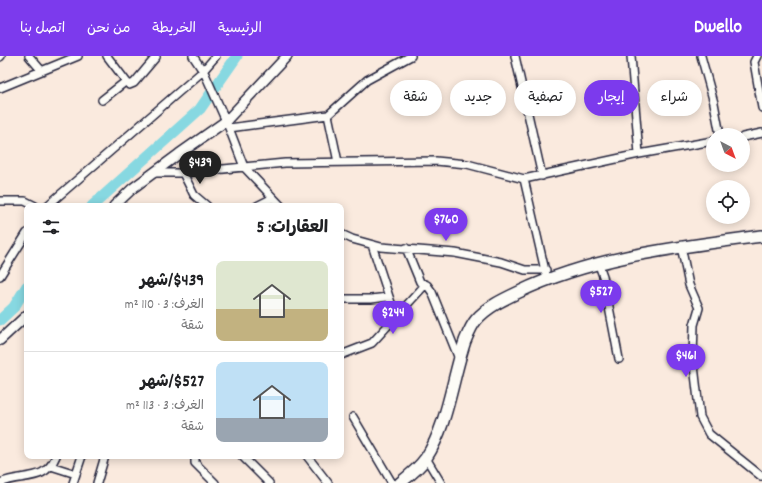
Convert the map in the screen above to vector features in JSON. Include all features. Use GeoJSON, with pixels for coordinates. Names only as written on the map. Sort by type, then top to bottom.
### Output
{"type":"FeatureCollection","features":[{"type":"Feature","properties":{"kind":"main road"},"geometry":{"type":"LineString","coordinates":[[400,483],[426,458],[442,421],[459,359],[469,331],[475,320],[502,300],[546,275],[599,265],[656,250],[762,236]]}},
{"type":"Feature","properties":{"kind":"street"},"geometry":{"type":"LineString","coordinates":[[29,56],[41,70]]}},
{"type":"Feature","properties":{"kind":"street"},"geometry":{"type":"LineString","coordinates":[[0,88],[78,56]]}},
{"type":"Feature","properties":{"kind":"street"},"geometry":{"type":"LineString","coordinates":[[107,56],[125,82],[129,85],[134,83],[156,57]]}},
{"type":"Feature","properties":{"kind":"street"},"geometry":{"type":"LineString","coordinates":[[193,56],[204,72],[244,167],[278,203]]}},
{"type":"Feature","properties":{"kind":"street"},"geometry":{"type":"LineString","coordinates":[[51,203],[204,72],[216,56]]}},
{"type":"Feature","properties":{"kind":"street"},"geometry":{"type":"LineString","coordinates":[[117,203],[133,188],[226,122],[287,56]]}},
{"type":"Feature","properties":{"kind":"street"},"geometry":{"type":"LineString","coordinates":[[226,122],[328,115],[367,80],[411,56]]}},
{"type":"Feature","properties":{"kind":"street"},"geometry":{"type":"LineString","coordinates":[[515,56],[542,176]]}},
{"type":"Feature","properties":{"kind":"street"},"geometry":{"type":"LineString","coordinates":[[631,56],[639,154]]}},
{"type":"Feature","properties":{"kind":"street"},"geometry":{"type":"LineString","coordinates":[[701,56],[714,103],[719,128]]}},
{"type":"Feature","properties":{"kind":"street"},"geometry":{"type":"LineString","coordinates":[[757,56],[754,62],[762,108]]}},
{"type":"Feature","properties":{"kind":"street"},"geometry":{"type":"LineString","coordinates":[[102,100],[125,82]]}},
{"type":"Feature","properties":{"kind":"street"},"geometry":{"type":"LineString","coordinates":[[328,115],[338,162]]}},
{"type":"Feature","properties":{"kind":"street"},"geometry":{"type":"LineString","coordinates":[[750,135],[762,133]]}},
{"type":"Feature","properties":{"kind":"street"},"geometry":{"type":"LineString","coordinates":[[154,173],[183,173],[285,163],[451,161],[524,179],[639,154],[706,142]]}},
{"type":"Feature","properties":{"kind":"street"},"geometry":{"type":"LineString","coordinates":[[183,173],[194,195],[203,203]]}},
{"type":"Feature","properties":{"kind":"street"},"geometry":{"type":"LineString","coordinates":[[344,235],[372,245],[455,253],[501,262],[546,275],[524,179]]}},
{"type":"Feature","properties":{"kind":"street"},"geometry":{"type":"LineString","coordinates":[[263,203],[273,198]]}},
{"type":"Feature","properties":{"kind":"street"},"geometry":{"type":"LineString","coordinates":[[0,201],[25,201],[29,203]]}},
{"type":"Feature","properties":{"kind":"street"},"geometry":{"type":"LineString","coordinates":[[0,276],[24,238]]}},
{"type":"Feature","properties":{"kind":"street"},"geometry":{"type":"LineString","coordinates":[[372,245],[396,318]]}},
{"type":"Feature","properties":{"kind":"street"},"geometry":{"type":"LineString","coordinates":[[682,246],[690,285],[699,308],[694,325],[693,357],[700,417],[709,434],[761,476]]}},
{"type":"Feature","properties":{"kind":"street"},"geometry":{"type":"LineString","coordinates":[[406,248],[420,282],[427,285],[432,292],[459,359]]}},
{"type":"Feature","properties":{"kind":"street"},"geometry":{"type":"LineString","coordinates":[[599,265],[603,276],[619,359]]}},
{"type":"Feature","properties":{"kind":"street"},"geometry":{"type":"LineString","coordinates":[[344,354],[372,343],[425,285]]}},
{"type":"Feature","properties":{"kind":"street"},"geometry":{"type":"LineString","coordinates":[[344,299],[371,299],[388,297]]}},
{"type":"Feature","properties":{"kind":"street"},"geometry":{"type":"LineString","coordinates":[[0,340],[24,318]]}},
{"type":"Feature","properties":{"kind":"street"},"geometry":{"type":"LineString","coordinates":[[353,417],[392,483]]}},
{"type":"Feature","properties":{"kind":"street"},"geometry":{"type":"LineString","coordinates":[[426,458],[441,483]]}},
{"type":"Feature","properties":{"kind":"street"},"geometry":{"type":"LineString","coordinates":[[0,483],[14,479],[32,481],[43,475],[51,466],[54,459]]}},
{"type":"Feature","properties":{"kind":"street"},"geometry":{"type":"LineString","coordinates":[[73,483],[81,459]]}},
{"type":"Feature","properties":{"kind":"street"},"geometry":{"type":"LineString","coordinates":[[97,483],[104,459]]}},
{"type":"Feature","properties":{"kind":"street"},"geometry":{"type":"LineString","coordinates":[[195,459],[195,463],[215,483]]}},
{"type":"Feature","properties":{"kind":"street"},"geometry":{"type":"LineString","coordinates":[[245,459],[269,483]]}},
{"type":"Feature","properties":{"kind":"street"},"geometry":{"type":"LineString","coordinates":[[309,459],[328,483]]}},
{"type":"Feature","properties":{"kind":"street"},"geometry":{"type":"LineString","coordinates":[[51,466],[76,474]]}},
{"type":"Feature","properties":{"kind":"waterway"},"geometry":{"type":"LineString","coordinates":[[95,203],[200,109],[237,56]]}},
{"type":"Feature","properties":{"kind":"waterway"},"geometry":{"type":"LineString","coordinates":[[0,320],[14,307],[24,291]]}}]}
